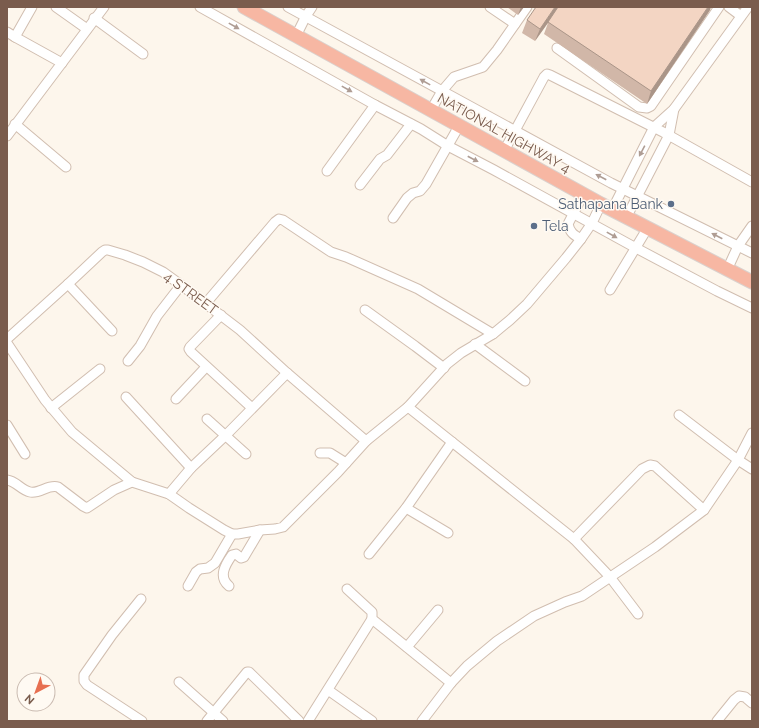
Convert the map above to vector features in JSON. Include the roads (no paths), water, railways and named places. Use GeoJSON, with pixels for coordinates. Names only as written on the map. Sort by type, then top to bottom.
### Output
{"type":"FeatureCollection","features":[{"type":"Feature","properties":{"kind":"highway","name":"NATIONAL HIGHWAY 4"},"geometry":{"type":"LineString","coordinates":[[244,7],[583,195],[752,282]]}},
{"type":"Feature","properties":{"kind":"street"},"geometry":{"type":"LineString","coordinates":[[15,37],[32,7]]}},
{"type":"Feature","properties":{"kind":"street"},"geometry":{"type":"LineString","coordinates":[[56,7],[87,29]]}},
{"type":"Feature","properties":{"kind":"street"},"geometry":{"type":"LineString","coordinates":[[7,136],[94,18],[104,7]]}},
{"type":"Feature","properties":{"kind":"street"},"geometry":{"type":"LineString","coordinates":[[200,7],[448,146],[636,248],[752,308]]}},
{"type":"Feature","properties":{"kind":"street"},"geometry":{"type":"LineString","coordinates":[[288,7],[622,188],[752,253]]}},
{"type":"Feature","properties":{"kind":"street"},"geometry":{"type":"LineString","coordinates":[[296,36],[312,7]]}},
{"type":"Feature","properties":{"kind":"street"},"geometry":{"type":"LineString","coordinates":[[490,7],[515,24]]}},
{"type":"Feature","properties":{"kind":"street"},"geometry":{"type":"LineString","coordinates":[[430,110],[442,91],[454,77],[483,67],[497,50],[527,7]]}},
{"type":"Feature","properties":{"kind":"street"},"geometry":{"type":"LineString","coordinates":[[557,48],[639,107],[647,108],[651,106],[719,7]]}},
{"type":"Feature","properties":{"kind":"street"},"geometry":{"type":"LineString","coordinates":[[729,7],[741,16]]}},
{"type":"Feature","properties":{"kind":"street"},"geometry":{"type":"LineString","coordinates":[[7,343],[45,400],[72,432],[132,482],[170,494],[195,512],[232,534],[260,530],[275,530],[283,527],[366,441],[408,407],[447,364],[460,353],[493,334],[527,304],[622,188],[654,127],[674,109],[748,7]]}},
{"type":"Feature","properties":{"kind":"street"},"geometry":{"type":"LineString","coordinates":[[94,18],[143,54]]}},
{"type":"Feature","properties":{"kind":"street"},"geometry":{"type":"LineString","coordinates":[[7,32],[62,63]]}},
{"type":"Feature","properties":{"kind":"street"},"geometry":{"type":"LineString","coordinates":[[504,151],[547,74],[654,127],[752,182]]}},
{"type":"Feature","properties":{"kind":"street"},"geometry":{"type":"LineString","coordinates":[[327,171],[375,105]]}},
{"type":"Feature","properties":{"kind":"street"},"geometry":{"type":"LineString","coordinates":[[626,218],[669,135],[674,109]]}},
{"type":"Feature","properties":{"kind":"street"},"geometry":{"type":"LineString","coordinates":[[15,124],[66,167]]}},
{"type":"Feature","properties":{"kind":"street"},"geometry":{"type":"LineString","coordinates":[[360,185],[380,159],[388,155],[411,124]]}},
{"type":"Feature","properties":{"kind":"street"},"geometry":{"type":"LineString","coordinates":[[393,218],[407,198],[413,193],[420,191],[426,184],[459,126]]}},
{"type":"Feature","properties":{"kind":"street"},"geometry":{"type":"LineString","coordinates":[[581,239],[569,230],[568,224],[583,195]]}},
{"type":"Feature","properties":{"kind":"street"},"geometry":{"type":"LineString","coordinates":[[206,303],[279,219],[283,220],[331,252],[346,257],[418,289],[493,334]]}},
{"type":"Feature","properties":{"kind":"street"},"geometry":{"type":"LineString","coordinates":[[727,270],[738,246],[752,226]]}},
{"type":"Feature","properties":{"kind":"street"},"geometry":{"type":"LineString","coordinates":[[610,290],[647,229]]}},
{"type":"Feature","properties":{"kind":"street","name":"4 STREET"},"geometry":{"type":"LineString","coordinates":[[7,340],[102,252],[108,250],[143,262],[163,272],[206,303],[259,346],[366,441]]}},
{"type":"Feature","properties":{"kind":"street"},"geometry":{"type":"LineString","coordinates":[[68,284],[112,331]]}},
{"type":"Feature","properties":{"kind":"street"},"geometry":{"type":"LineString","coordinates":[[128,361],[140,346],[157,316],[181,285]]}},
{"type":"Feature","properties":{"kind":"street"},"geometry":{"type":"LineString","coordinates":[[365,310],[444,368]]}},
{"type":"Feature","properties":{"kind":"street"},"geometry":{"type":"LineString","coordinates":[[221,315],[189,349],[206,367],[252,408]]}},
{"type":"Feature","properties":{"kind":"street"},"geometry":{"type":"LineString","coordinates":[[475,344],[525,381]]}},
{"type":"Feature","properties":{"kind":"street"},"geometry":{"type":"LineString","coordinates":[[176,399],[206,367]]}},
{"type":"Feature","properties":{"kind":"street"},"geometry":{"type":"LineString","coordinates":[[51,408],[100,368]]}},
{"type":"Feature","properties":{"kind":"street"},"geometry":{"type":"LineString","coordinates":[[170,494],[191,468],[226,436],[287,372]]}},
{"type":"Feature","properties":{"kind":"street"},"geometry":{"type":"LineString","coordinates":[[126,396],[191,468]]}},
{"type":"Feature","properties":{"kind":"street"},"geometry":{"type":"LineString","coordinates":[[408,407],[574,539],[610,577],[638,614]]}},
{"type":"Feature","properties":{"kind":"street"},"geometry":{"type":"LineString","coordinates":[[679,416],[752,469]]}},
{"type":"Feature","properties":{"kind":"street"},"geometry":{"type":"LineString","coordinates":[[207,419],[246,454]]}},
{"type":"Feature","properties":{"kind":"street"},"geometry":{"type":"LineString","coordinates":[[7,425],[25,454]]}},
{"type":"Feature","properties":{"kind":"street"},"geometry":{"type":"LineString","coordinates":[[422,721],[451,683],[467,666],[497,641],[534,616],[582,596],[655,547],[704,510],[738,460],[752,433]]}},
{"type":"Feature","properties":{"kind":"street"},"geometry":{"type":"LineString","coordinates":[[369,554],[406,508],[452,442]]}},
{"type":"Feature","properties":{"kind":"street"},"geometry":{"type":"LineString","coordinates":[[320,453],[330,453],[346,463]]}},
{"type":"Feature","properties":{"kind":"street"},"geometry":{"type":"LineString","coordinates":[[574,539],[642,469],[650,465],[655,466],[704,510]]}},
{"type":"Feature","properties":{"kind":"street"},"geometry":{"type":"LineString","coordinates":[[7,480],[13,482],[28,492],[37,492],[54,486],[58,487],[87,508],[114,490],[132,482]]}},
{"type":"Feature","properties":{"kind":"street"},"geometry":{"type":"LineString","coordinates":[[406,508],[448,533]]}},
{"type":"Feature","properties":{"kind":"street"},"geometry":{"type":"LineString","coordinates":[[229,586],[225,582],[223,576],[224,569],[232,555],[236,554],[241,558],[244,557],[260,530]]}},
{"type":"Feature","properties":{"kind":"street"},"geometry":{"type":"LineString","coordinates":[[188,586],[196,572],[200,569],[208,568],[215,563],[232,534]]}},
{"type":"Feature","properties":{"kind":"street"},"geometry":{"type":"LineString","coordinates":[[308,721],[372,619],[372,612],[347,589]]}},
{"type":"Feature","properties":{"kind":"street"},"geometry":{"type":"LineString","coordinates":[[141,599],[91,664],[84,675],[84,681],[87,685],[142,721]]}},
{"type":"Feature","properties":{"kind":"street"},"geometry":{"type":"LineString","coordinates":[[407,647],[438,610]]}},
{"type":"Feature","properties":{"kind":"street"},"geometry":{"type":"LineString","coordinates":[[372,619],[451,683]]}},
{"type":"Feature","properties":{"kind":"street"},"geometry":{"type":"LineString","coordinates":[[207,721],[247,672],[249,672],[299,721]]}},
{"type":"Feature","properties":{"kind":"street"},"geometry":{"type":"LineString","coordinates":[[179,682],[223,721]]}},
{"type":"Feature","properties":{"kind":"street"},"geometry":{"type":"LineString","coordinates":[[328,690],[372,721]]}},
{"type":"Feature","properties":{"kind":"street"},"geometry":{"type":"LineString","coordinates":[[717,721],[739,696],[745,697],[752,703]]}},
{"type":"Feature","properties":{"kind":"place","name":"Sathapana Bank"},"geometry":{"type":"Point","coordinates":[671,204]}},
{"type":"Feature","properties":{"kind":"place","name":"Tela"},"geometry":{"type":"Point","coordinates":[534,226]}}]}
